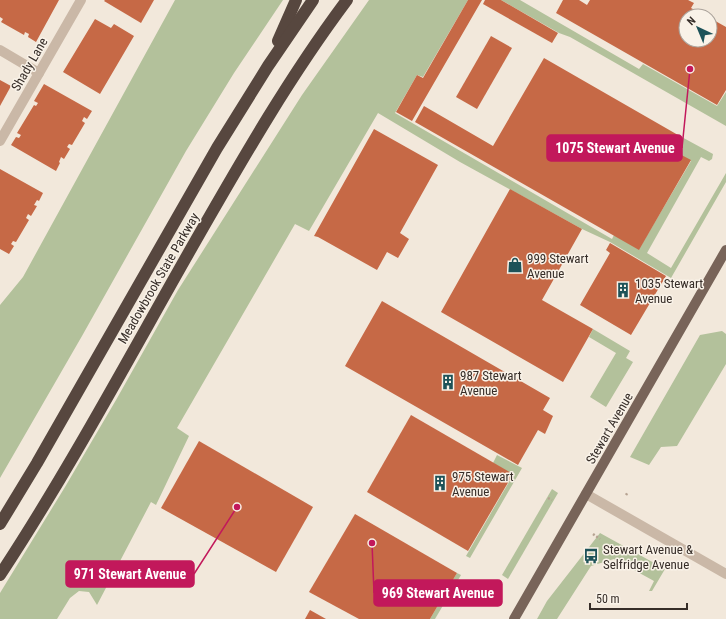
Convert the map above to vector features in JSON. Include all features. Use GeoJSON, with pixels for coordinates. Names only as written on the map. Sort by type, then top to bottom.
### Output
{"type":"FeatureCollection","features":[{"type":"Feature","properties":{"kind":"highway"},"geometry":{"type":"LineString","coordinates":[[268,66],[296,0]]}},
{"type":"Feature","properties":{"kind":"highway","name":"Meadowbrook State Parkway"},"geometry":{"type":"LineString","coordinates":[[0,524],[37,463],[208,164],[268,66],[313,0]]}},
{"type":"Feature","properties":{"kind":"highway","name":"Meadowbrook State Parkway"},"geometry":{"type":"LineString","coordinates":[[0,575],[66,470],[256,136],[347,0]]}},
{"type":"Feature","properties":{"kind":"highway"},"geometry":{"type":"LineString","coordinates":[[336,15],[352,0]]}},
{"type":"Feature","properties":{"kind":"highway"},"geometry":{"type":"LineString","coordinates":[[0,518],[13,503]]}},
{"type":"Feature","properties":{"kind":"main road","name":"Stewart Avenue"},"geometry":{"type":"LineString","coordinates":[[514,619],[726,250]]}},
{"type":"Feature","properties":{"kind":"street","name":"Shady Lane"},"geometry":{"type":"LineString","coordinates":[[0,141],[81,0]]}},
{"type":"Feature","properties":{"kind":"street"},"geometry":{"type":"LineString","coordinates":[[0,50],[39,73]]}},
{"type":"Feature","properties":{"kind":"street"},"geometry":{"type":"LineString","coordinates":[[586,494],[726,574]]}},
{"type":"Feature","properties":{"kind":"path"},"geometry":{"type":"LineString","coordinates":[[548,498],[552,500]]}},
{"type":"Feature","properties":{"kind":"path"},"geometry":{"type":"LineString","coordinates":[[593,534],[600,539]]}},
{"type":"Feature","properties":{"kind":"green space"},"geometry":{"type":"Polygon","coordinates":[[[175,0],[283,0],[234,73],[186,151],[0,478],[0,305],[23,277],[175,0]]]}},
{"type":"Feature","properties":{"kind":"green space"},"geometry":{"type":"Polygon","coordinates":[[[369,0],[468,0],[423,77],[417,75],[395,113],[612,239],[614,235],[639,249],[691,161],[670,149],[678,135],[713,154],[712,159],[709,161],[701,157],[647,253],[671,268],[726,173],[726,182],[671,278],[610,242],[582,229],[460,162],[378,113],[309,231],[295,224],[177,428],[189,436],[156,505],[151,502],[97,605],[89,592],[79,591],[70,598],[57,619],[0,619],[0,593],[65,487],[178,290],[302,95],[369,0]]]}},
{"type":"Feature","properties":{"kind":"green space"},"geometry":{"type":"Polygon","coordinates":[[[501,0],[520,0],[639,69],[643,64],[717,106],[726,92],[726,126],[570,37],[559,33],[501,0]]]}},
{"type":"Feature","properties":{"kind":"green space"},"geometry":{"type":"Polygon","coordinates":[[[593,329],[630,351],[626,358],[633,362],[606,407],[590,397],[616,353],[589,337],[593,329]]]}},
{"type":"Feature","properties":{"kind":"green space"},"geometry":{"type":"Polygon","coordinates":[[[722,331],[726,334],[726,364],[677,446],[661,447],[649,465],[630,457],[700,335],[722,331]]]}},
{"type":"Feature","properties":{"kind":"green space"},"geometry":{"type":"Polygon","coordinates":[[[497,455],[522,468],[470,558],[466,556],[513,475],[493,463],[497,455]]]}},
{"type":"Feature","properties":{"kind":"green space"},"geometry":{"type":"Polygon","coordinates":[[[552,489],[558,493],[508,579],[502,575],[552,489]]]}},
{"type":"Feature","properties":{"kind":"green space"},"geometry":{"type":"Polygon","coordinates":[[[600,533],[665,569],[652,591],[649,591],[654,581],[614,559],[591,566],[557,619],[537,619],[547,601],[600,533]]]}},
{"type":"Feature","properties":{"kind":"green space"},"geometry":{"type":"Polygon","coordinates":[[[457,573],[461,575],[435,619],[430,619],[457,573]]]}},
{"type":"Feature","properties":{"kind":"building"},"geometry":{"type":"Polygon","coordinates":[[[0,0],[59,0],[36,42],[28,37],[29,34],[25,32],[24,35],[1,22],[3,19],[0,17],[0,0]]]}},
{"type":"Feature","properties":{"kind":"building"},"geometry":{"type":"Polygon","coordinates":[[[154,0],[141,23],[104,1],[154,0]]]}},
{"type":"Feature","properties":{"kind":"building"},"geometry":{"type":"Polygon","coordinates":[[[468,0],[482,0],[412,121],[396,112],[417,75],[423,78],[468,0]]]}},
{"type":"Feature","properties":{"kind":"building"},"geometry":{"type":"Polygon","coordinates":[[[485,0],[501,0],[558,33],[552,43],[483,4],[485,0]]]}},
{"type":"Feature","properties":{"kind":"building"},"geometry":{"type":"Polygon","coordinates":[[[563,0],[579,0],[587,5],[590,0],[688,0],[694,3],[691,8],[678,8],[678,48],[718,48],[718,22],[726,27],[726,90],[717,105],[556,13],[563,0]]]}},
{"type":"Feature","properties":{"kind":"building"},"geometry":{"type":"Polygon","coordinates":[[[95,19],[111,28],[114,24],[134,36],[100,94],[63,72],[95,19]]]}},
{"type":"Feature","properties":{"kind":"building"},"geometry":{"type":"Polygon","coordinates":[[[491,36],[512,48],[477,109],[456,97],[491,36]]]}},
{"type":"Feature","properties":{"kind":"building"},"geometry":{"type":"Polygon","coordinates":[[[544,58],[678,135],[670,149],[691,160],[639,250],[415,122],[424,106],[493,146],[544,58]]]}},
{"type":"Feature","properties":{"kind":"building"},"geometry":{"type":"Polygon","coordinates":[[[0,80],[11,86],[0,106],[0,80]]]}},
{"type":"Feature","properties":{"kind":"building"},"geometry":{"type":"Polygon","coordinates":[[[44,84],[92,111],[87,119],[84,117],[82,121],[85,123],[72,145],[69,144],[67,147],[70,149],[64,159],[61,157],[56,171],[11,145],[16,137],[19,138],[21,135],[17,133],[34,105],[36,106],[38,103],[34,101],[44,84]]]}},
{"type":"Feature","properties":{"kind":"building"},"geometry":{"type":"Polygon","coordinates":[[[374,129],[438,165],[400,233],[409,239],[398,258],[387,252],[377,270],[314,236],[374,129]]]}},
{"type":"Feature","properties":{"kind":"building"},"geometry":{"type":"Polygon","coordinates":[[[0,169],[43,193],[39,201],[37,200],[34,205],[37,206],[31,216],[28,214],[26,218],[29,220],[16,242],[13,241],[11,244],[14,246],[9,254],[0,249],[0,169]]]}},
{"type":"Feature","properties":{"kind":"building","name":"999 Stewart Avenue"},"geometry":{"type":"Polygon","coordinates":[[[510,189],[582,229],[542,300],[593,329],[563,382],[441,312],[510,189]]]}},
{"type":"Feature","properties":{"kind":"building","name":"1035 Stewart Avenue"},"geometry":{"type":"Polygon","coordinates":[[[610,243],[666,276],[631,335],[580,305],[610,253],[606,250],[610,243]]]}},
{"type":"Feature","properties":{"kind":"building","name":"987 Stewart Avenue"},"geometry":{"type":"Polygon","coordinates":[[[382,301],[550,398],[543,410],[553,416],[545,434],[538,430],[518,465],[345,366],[382,301]]]}},
{"type":"Feature","properties":{"kind":"building","name":"975 Stewart Avenue"},"geometry":{"type":"Polygon","coordinates":[[[411,415],[513,474],[468,551],[367,492],[411,415]]]}},
{"type":"Feature","properties":{"kind":"building"},"geometry":{"type":"Polygon","coordinates":[[[199,441],[313,507],[276,572],[161,508],[199,441]]]}},
{"type":"Feature","properties":{"kind":"building"},"geometry":{"type":"Polygon","coordinates":[[[355,514],[457,573],[430,619],[359,619],[309,592],[355,514]]]}},
{"type":"Feature","properties":{"kind":"building"},"geometry":{"type":"Polygon","coordinates":[[[310,610],[326,619],[305,619],[310,610]]]}},
{"type":"Feature","properties":{"kind":"place","name":"1075 Stewart Avenue"},"geometry":{"type":"Point","coordinates":[690,69]}},
{"type":"Feature","properties":{"kind":"place","name":"999 Stewart Avenue"},"geometry":{"type":"Point","coordinates":[515,265]}},
{"type":"Feature","properties":{"kind":"place","name":"1035 Stewart Avenue"},"geometry":{"type":"Point","coordinates":[623,290]}},
{"type":"Feature","properties":{"kind":"place","name":"987 Stewart Avenue"},"geometry":{"type":"Point","coordinates":[448,382]}},
{"type":"Feature","properties":{"kind":"place","name":"975 Stewart Avenue"},"geometry":{"type":"Point","coordinates":[440,483]}},
{"type":"Feature","properties":{"kind":"place","name":"971 Stewart Avenue"},"geometry":{"type":"Point","coordinates":[237,507]}},
{"type":"Feature","properties":{"kind":"place","name":"969 Stewart Avenue"},"geometry":{"type":"Point","coordinates":[372,543]}},
{"type":"Feature","properties":{"kind":"place","name":"Stewart Avenue & Selfridge Avenue"},"geometry":{"type":"Point","coordinates":[591,556]}}]}
